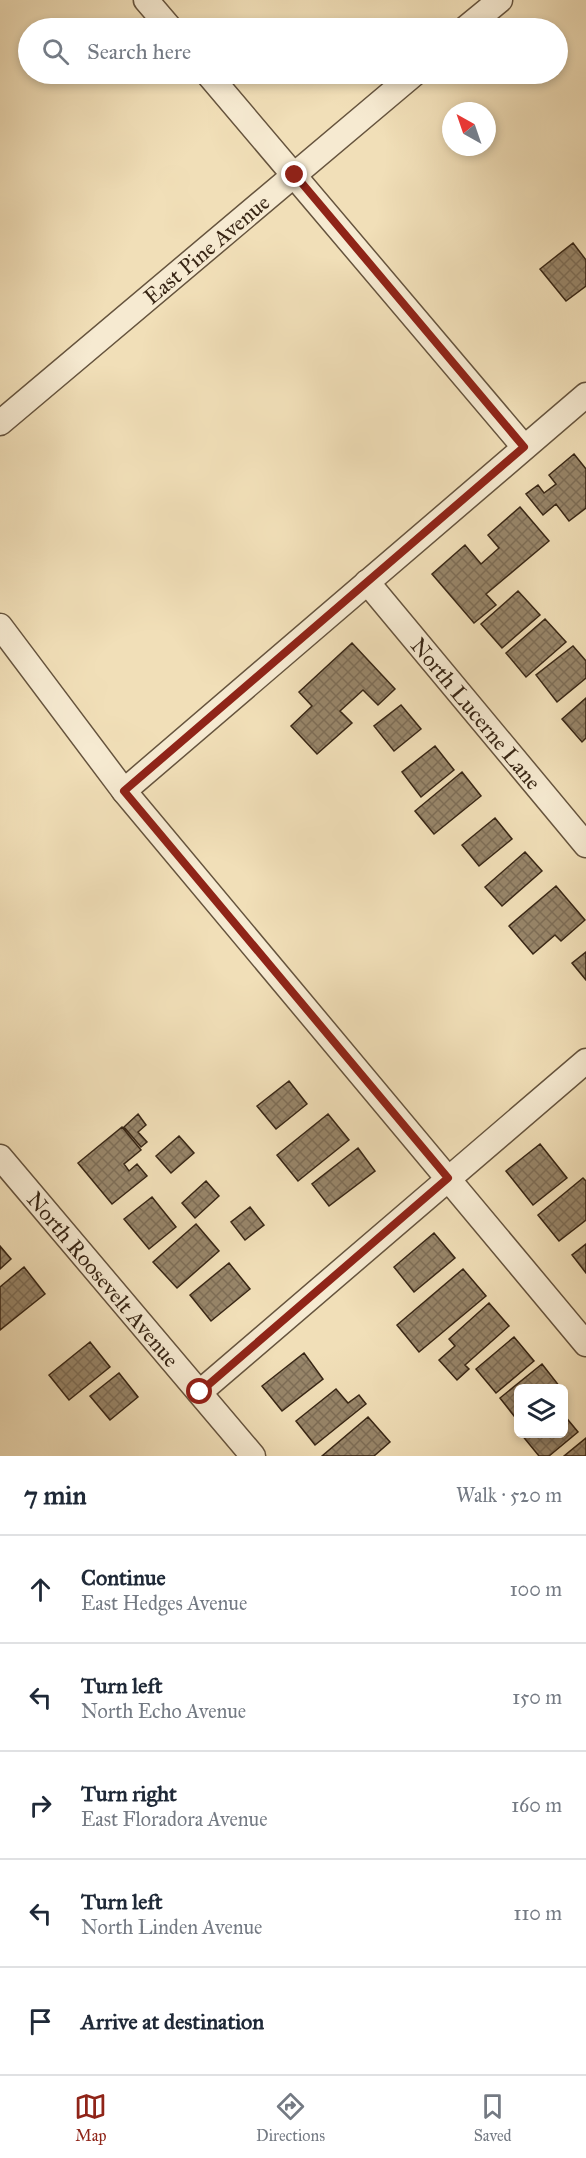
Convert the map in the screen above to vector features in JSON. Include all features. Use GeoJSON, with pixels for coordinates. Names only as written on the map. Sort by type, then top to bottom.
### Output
{"type":"FeatureCollection","features":[{"type":"Feature","properties":{"kind":"street"},"geometry":{"type":"LineString","coordinates":[[146,0],[161,18]]}},
{"type":"Feature","properties":{"kind":"street"},"geometry":{"type":"LineString","coordinates":[[478,18],[500,0]]}},
{"type":"Feature","properties":{"kind":"street"},"geometry":{"type":"LineString","coordinates":[[217,84],[524,447]]}},
{"type":"Feature","properties":{"kind":"street","name":"East Pine Avenue"},"geometry":{"type":"LineString","coordinates":[[0,423],[402,84]]}},
{"type":"Feature","properties":{"kind":"street"},"geometry":{"type":"LineString","coordinates":[[124,791],[586,395]]}},
{"type":"Feature","properties":{"kind":"street","name":"North Lucerne Lane"},"geometry":{"type":"LineString","coordinates":[[367,582],[586,845]]}},
{"type":"Feature","properties":{"kind":"street"},"geometry":{"type":"LineString","coordinates":[[0,626],[124,791],[586,1344]]}},
{"type":"Feature","properties":{"kind":"street"},"geometry":{"type":"LineString","coordinates":[[200,1392],[586,1061]]}},
{"type":"Feature","properties":{"kind":"street","name":"North Roosevelt Avenue"},"geometry":{"type":"LineString","coordinates":[[0,1157],[253,1456]]}},
{"type":"Feature","properties":{"kind":"building"},"geometry":{"type":"Polygon","coordinates":[[[573,243],[586,260],[586,286],[566,301],[540,269],[573,243]]]}},
{"type":"Feature","properties":{"kind":"building"},"geometry":{"type":"Polygon","coordinates":[[[574,454],[586,469],[586,508],[569,521],[556,504],[543,515],[526,494],[538,485],[544,493],[556,484],[549,475],[574,454]]]}},
{"type":"Feature","properties":{"kind":"building"},"geometry":{"type":"Polygon","coordinates":[[[520,507],[549,541],[486,594],[496,605],[474,623],[432,574],[465,545],[481,564],[499,548],[488,535],[520,507]]]}},
{"type":"Feature","properties":{"kind":"building"},"geometry":{"type":"Polygon","coordinates":[[[518,591],[540,615],[502,648],[481,624],[518,591]]]}},
{"type":"Feature","properties":{"kind":"building"},"geometry":{"type":"Polygon","coordinates":[[[545,619],[566,642],[526,677],[506,653],[545,619]]]}},
{"type":"Feature","properties":{"kind":"building"},"geometry":{"type":"Polygon","coordinates":[[[352,643],[395,689],[378,705],[363,690],[340,711],[352,723],[317,754],[291,726],[312,706],[299,692],[352,643]]]}},
{"type":"Feature","properties":{"kind":"building"},"geometry":{"type":"Polygon","coordinates":[[[573,646],[586,661],[586,678],[557,702],[536,675],[573,646]]]}},
{"type":"Feature","properties":{"kind":"building"},"geometry":{"type":"Polygon","coordinates":[[[586,698],[586,738],[582,742],[562,719],[586,698]]]}},
{"type":"Feature","properties":{"kind":"building"},"geometry":{"type":"Polygon","coordinates":[[[401,705],[421,729],[394,751],[374,726],[401,705]]]}},
{"type":"Feature","properties":{"kind":"building"},"geometry":{"type":"Polygon","coordinates":[[[435,746],[454,770],[421,797],[402,772],[435,746]]]}},
{"type":"Feature","properties":{"kind":"building"},"geometry":{"type":"Polygon","coordinates":[[[462,772],[481,796],[434,834],[415,811],[462,772]]]}},
{"type":"Feature","properties":{"kind":"building"},"geometry":{"type":"Polygon","coordinates":[[[495,818],[512,839],[479,866],[462,845],[495,818]]]}},
{"type":"Feature","properties":{"kind":"building"},"geometry":{"type":"Polygon","coordinates":[[[525,852],[542,871],[502,906],[485,887],[525,852]]]}},
{"type":"Feature","properties":{"kind":"building"},"geometry":{"type":"Polygon","coordinates":[[[556,886],[585,920],[561,941],[555,935],[533,954],[509,926],[556,886]]]}},
{"type":"Feature","properties":{"kind":"building"},"geometry":{"type":"Polygon","coordinates":[[[586,952],[586,980],[572,963],[586,952]]]}},
{"type":"Feature","properties":{"kind":"building"},"geometry":{"type":"Polygon","coordinates":[[[289,1081],[307,1104],[276,1129],[257,1106],[289,1081]]]}},
{"type":"Feature","properties":{"kind":"building"},"geometry":{"type":"Polygon","coordinates":[[[138,1114],[146,1125],[138,1132],[147,1142],[141,1147],[124,1127],[138,1114]]]}},
{"type":"Feature","properties":{"kind":"building"},"geometry":{"type":"Polygon","coordinates":[[[328,1114],[349,1140],[298,1181],[277,1155],[328,1114]]]}},
{"type":"Feature","properties":{"kind":"building"},"geometry":{"type":"Polygon","coordinates":[[[122,1127],[141,1150],[124,1164],[129,1171],[137,1164],[147,1176],[112,1204],[78,1163],[122,1127]]]}},
{"type":"Feature","properties":{"kind":"building"},"geometry":{"type":"Polygon","coordinates":[[[179,1136],[194,1153],[171,1173],[156,1156],[179,1136]]]}},
{"type":"Feature","properties":{"kind":"building"},"geometry":{"type":"Polygon","coordinates":[[[540,1144],[567,1178],[533,1205],[506,1171],[540,1144]]]}},
{"type":"Feature","properties":{"kind":"building"},"geometry":{"type":"Polygon","coordinates":[[[358,1148],[375,1171],[329,1206],[312,1184],[358,1148]]]}},
{"type":"Feature","properties":{"kind":"building"},"geometry":{"type":"Polygon","coordinates":[[[583,1178],[586,1181],[586,1220],[559,1241],[538,1215],[583,1178]]]}},
{"type":"Feature","properties":{"kind":"building"},"geometry":{"type":"Polygon","coordinates":[[[206,1181],[219,1196],[195,1218],[182,1203],[206,1181]]]}},
{"type":"Feature","properties":{"kind":"building"},"geometry":{"type":"Polygon","coordinates":[[[152,1197],[176,1227],[149,1249],[124,1219],[152,1197]]]}},
{"type":"Feature","properties":{"kind":"building"},"geometry":{"type":"Polygon","coordinates":[[[250,1207],[264,1225],[245,1240],[231,1222],[250,1207]]]}},
{"type":"Feature","properties":{"kind":"building"},"geometry":{"type":"Polygon","coordinates":[[[196,1224],[219,1251],[177,1288],[153,1262],[196,1224]]]}},
{"type":"Feature","properties":{"kind":"building"},"geometry":{"type":"Polygon","coordinates":[[[434,1233],[455,1258],[414,1292],[394,1267],[434,1233]]]}},
{"type":"Feature","properties":{"kind":"building"},"geometry":{"type":"Polygon","coordinates":[[[586,1244],[586,1273],[572,1255],[586,1244]]]}},
{"type":"Feature","properties":{"kind":"building"},"geometry":{"type":"Polygon","coordinates":[[[0,1246],[11,1259],[0,1269],[0,1246]]]}},
{"type":"Feature","properties":{"kind":"building"},"geometry":{"type":"Polygon","coordinates":[[[229,1263],[250,1289],[211,1321],[190,1295],[229,1263]]]}},
{"type":"Feature","properties":{"kind":"building"},"geometry":{"type":"Polygon","coordinates":[[[24,1267],[45,1294],[0,1330],[0,1287],[24,1267]]]}},
{"type":"Feature","properties":{"kind":"building"},"geometry":{"type":"Polygon","coordinates":[[[463,1269],[486,1296],[419,1352],[397,1325],[463,1269]]]}},
{"type":"Feature","properties":{"kind":"building"},"geometry":{"type":"Polygon","coordinates":[[[489,1303],[509,1326],[465,1365],[469,1369],[457,1380],[439,1360],[455,1346],[449,1339],[489,1303]]]}},
{"type":"Feature","properties":{"kind":"building"},"geometry":{"type":"Polygon","coordinates":[[[514,1337],[534,1361],[496,1393],[476,1369],[514,1337]]]}},
{"type":"Feature","properties":{"kind":"building"},"geometry":{"type":"Polygon","coordinates":[[[90,1342],[110,1367],[69,1400],[49,1375],[90,1342]]]}},
{"type":"Feature","properties":{"kind":"building"},"geometry":{"type":"Polygon","coordinates":[[[304,1353],[323,1379],[282,1411],[262,1386],[304,1353]]]}},
{"type":"Feature","properties":{"kind":"building"},"geometry":{"type":"Polygon","coordinates":[[[542,1364],[558,1384],[517,1384],[542,1364]]]}},
{"type":"Feature","properties":{"kind":"building"},"geometry":{"type":"Polygon","coordinates":[[[119,1373],[138,1397],[110,1420],[90,1396],[119,1373]]]}},
{"type":"Feature","properties":{"kind":"building"},"geometry":{"type":"Polygon","coordinates":[[[514,1387],[514,1416],[500,1398],[514,1387]]]}},
{"type":"Feature","properties":{"kind":"building"},"geometry":{"type":"Polygon","coordinates":[[[336,1389],[348,1403],[359,1395],[366,1404],[315,1445],[296,1421],[336,1389]]]}},
{"type":"Feature","properties":{"kind":"building"},"geometry":{"type":"Polygon","coordinates":[[[368,1417],[390,1442],[374,1456],[322,1456],[368,1417]]]}},
{"type":"Feature","properties":{"kind":"building"},"geometry":{"type":"Polygon","coordinates":[[[568,1420],[578,1432],[549,1456],[539,1456],[524,1438],[568,1438],[568,1420]]]}},
{"type":"Feature","properties":{"kind":"building"},"geometry":{"type":"Polygon","coordinates":[[[586,1438],[586,1456],[564,1456],[586,1438]]]}},
{"type":"Feature","properties":{"kind":"route"},"geometry":{"type":"LineString","coordinates":[[200,1392],[448,1178],[124,791],[524,447],[295,175]]}}]}
